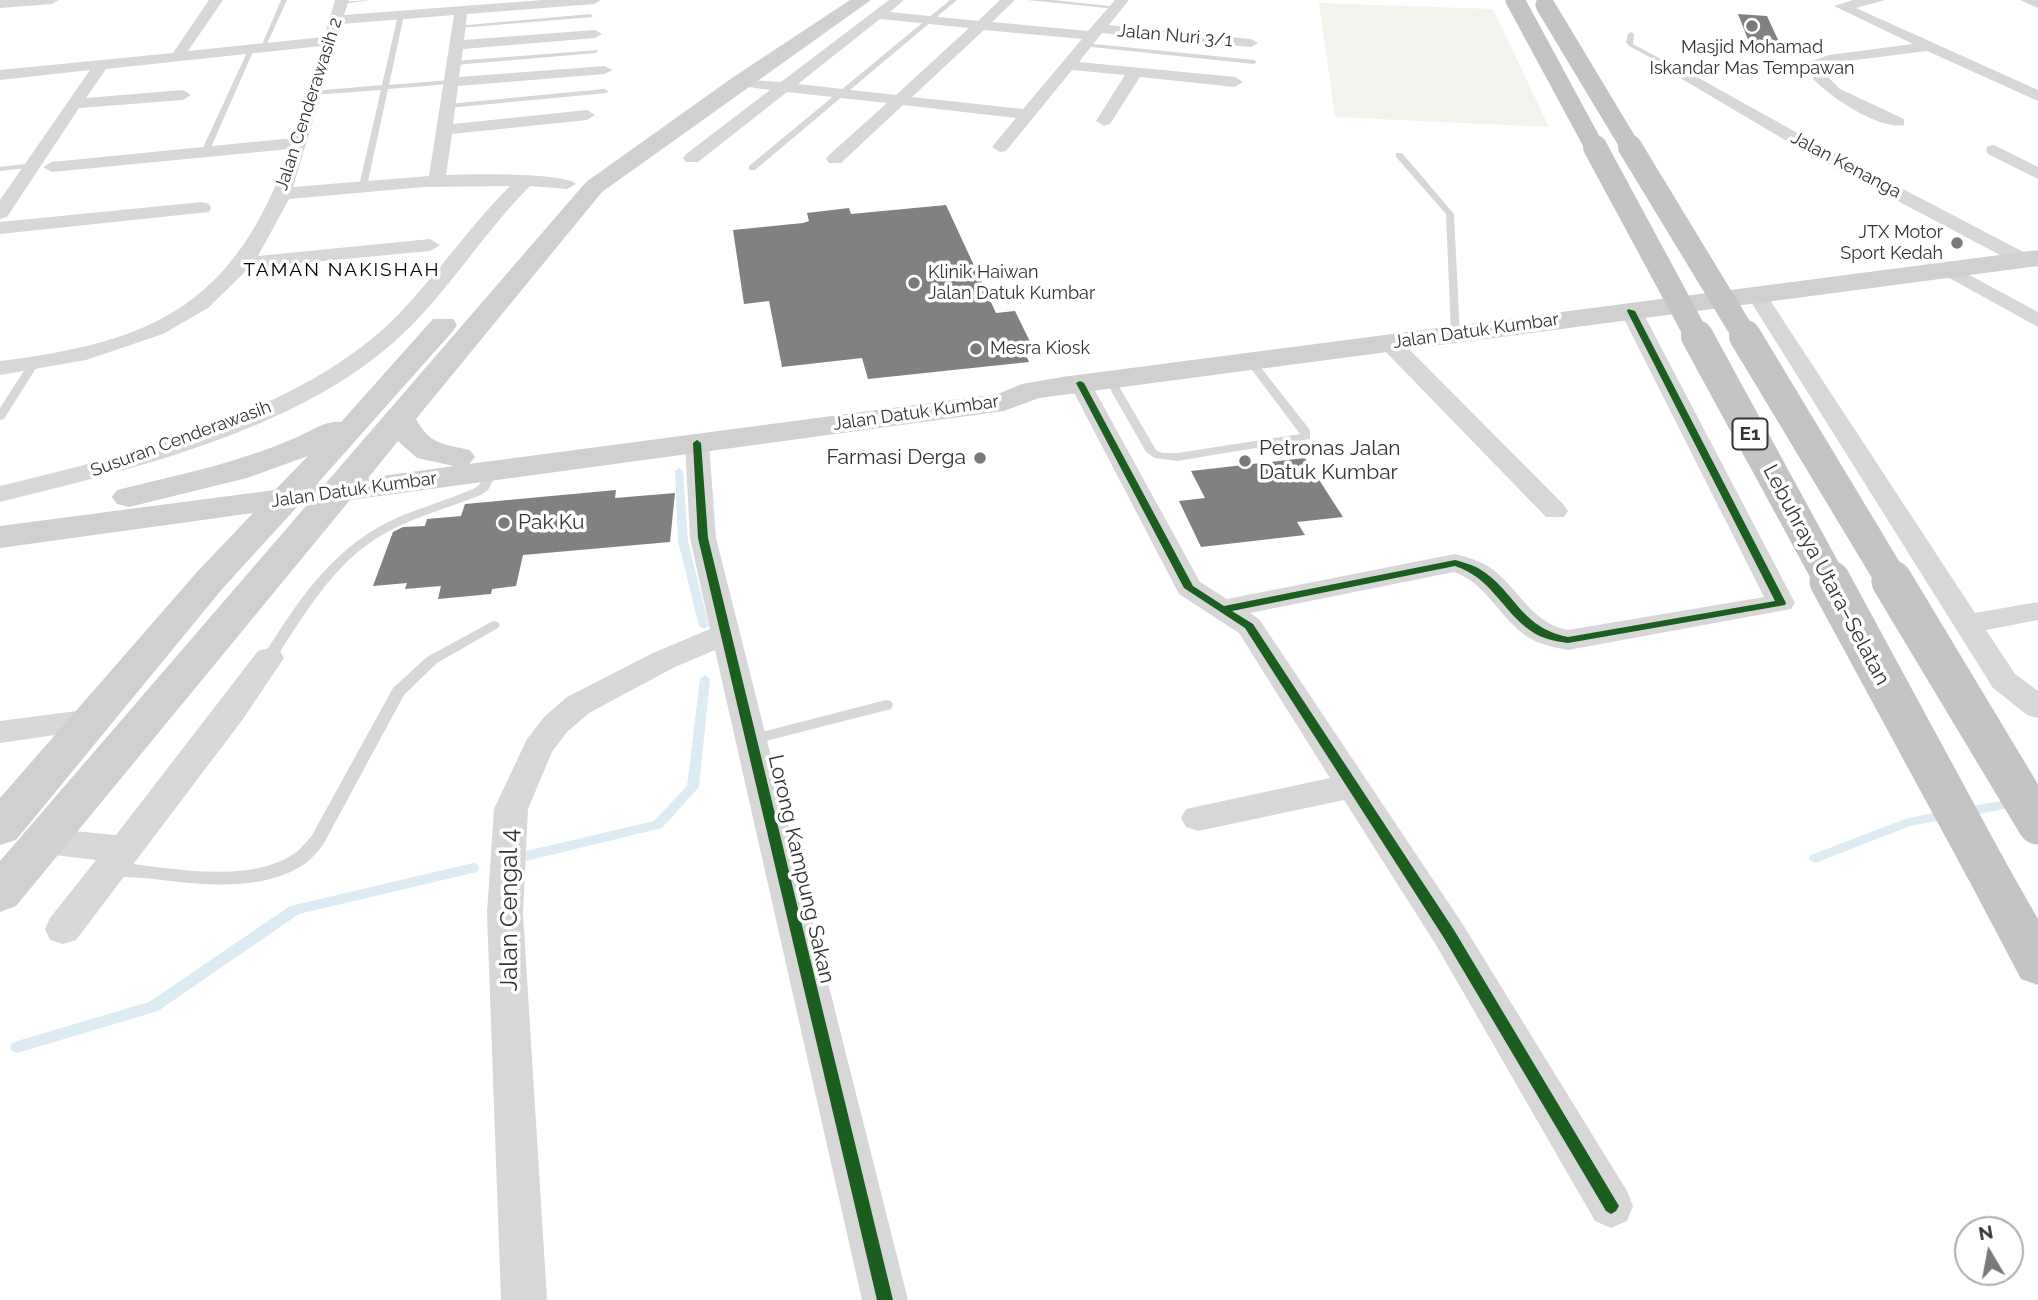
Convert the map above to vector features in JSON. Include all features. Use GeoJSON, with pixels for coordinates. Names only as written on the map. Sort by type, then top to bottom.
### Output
{"type":"FeatureCollection","features":[{"type":"Feature","properties":{"kind":"highway","name":"Lebuhraya Utara–Selatan"},"geometry":{"type":"LineString","coordinates":[[1515,0],[2038,964]]}},
{"type":"Feature","properties":{"kind":"highway","name":"E1"},"geometry":{"type":"LineString","coordinates":[[1543,0],[2038,824]]}},
{"type":"Feature","properties":{"kind":"main road"},"geometry":{"type":"LineString","coordinates":[[548,204],[567,184],[624,141],[833,0]]}},
{"type":"Feature","properties":{"kind":"main road"},"geometry":{"type":"LineString","coordinates":[[0,893],[594,187],[738,82],[870,7]]}},
{"type":"Feature","properties":{"kind":"main road","name":"Jalan Datuk Kumbar"},"geometry":{"type":"LineString","coordinates":[[0,537],[100,514],[345,481],[459,457],[1001,386],[1033,390],[2031,259]]}},
{"type":"Feature","properties":{"kind":"main road"},"geometry":{"type":"LineString","coordinates":[[0,828],[210,580],[362,417],[460,305]]}},
{"type":"Feature","properties":{"kind":"main road","name":"Jalan Datuk Kumbar"},"geometry":{"type":"LineString","coordinates":[[345,481],[492,471],[1004,402],[1033,390]]}},
{"type":"Feature","properties":{"kind":"main road"},"geometry":{"type":"LineString","coordinates":[[100,514],[265,464],[302,449],[362,417]]}},
{"type":"Feature","properties":{"kind":"main road"},"geometry":{"type":"LineString","coordinates":[[399,417],[415,446],[435,454],[459,457]]}},
{"type":"Feature","properties":{"kind":"main road"},"geometry":{"type":"LineString","coordinates":[[263,581],[298,550],[341,522],[389,500],[492,471]]}},
{"type":"Feature","properties":{"kind":"main road"},"geometry":{"type":"LineString","coordinates":[[100,514],[177,527],[198,534],[209,544],[215,555],[210,580]]}},
{"type":"Feature","properties":{"kind":"main road","name":"Jalan Datuk Kumbar"},"geometry":{"type":"LineString","coordinates":[[0,517],[100,514]]}},
{"type":"Feature","properties":{"kind":"street"},"geometry":{"type":"LineString","coordinates":[[3,6],[52,0]]}},
{"type":"Feature","properties":{"kind":"street"},"geometry":{"type":"LineString","coordinates":[[179,54],[215,0]]}},
{"type":"Feature","properties":{"kind":"street"},"geometry":{"type":"LineString","coordinates":[[336,20],[401,15],[460,18],[594,0]]}},
{"type":"Feature","properties":{"kind":"street"},"geometry":{"type":"LineString","coordinates":[[692,158],[784,87],[870,7],[897,0]]}},
{"type":"Feature","properties":{"kind":"street"},"geometry":{"type":"LineString","coordinates":[[835,159],[1008,0]]}},
{"type":"Feature","properties":{"kind":"street"},"geometry":{"type":"LineString","coordinates":[[1878,0],[1841,6],[2038,96]]}},
{"type":"Feature","properties":{"kind":"street"},"geometry":{"type":"LineString","coordinates":[[2027,0],[2038,4]]}},
{"type":"Feature","properties":{"kind":"street","name":"Jalan Cenderawasih 2"},"geometry":{"type":"LineString","coordinates":[[0,368],[33,365],[131,339],[203,303],[242,263],[282,194],[342,1]]}},
{"type":"Feature","properties":{"kind":"street"},"geometry":{"type":"LineString","coordinates":[[1000,148],[1119,3]]}},
{"type":"Feature","properties":{"kind":"street","name":"Jalan Nuri 3/1"},"geometry":{"type":"LineString","coordinates":[[870,7],[930,20],[1092,37],[1251,43]]}},
{"type":"Feature","properties":{"kind":"street"},"geometry":{"type":"LineString","coordinates":[[437,179],[460,18]]}},
{"type":"Feature","properties":{"kind":"street"},"geometry":{"type":"LineString","coordinates":[[456,45],[595,34]]}},
{"type":"Feature","properties":{"kind":"street"},"geometry":{"type":"LineString","coordinates":[[3,78],[179,54],[330,41]]}},
{"type":"Feature","properties":{"kind":"street"},"geometry":{"type":"LineString","coordinates":[[1898,122],[1833,91],[1812,72],[1811,66],[1829,59],[1928,46]]}},
{"type":"Feature","properties":{"kind":"street"},"geometry":{"type":"LineString","coordinates":[[0,213],[102,63]]}},
{"type":"Feature","properties":{"kind":"street"},"geometry":{"type":"LineString","coordinates":[[1068,65],[1235,82]]}},
{"type":"Feature","properties":{"kind":"street","name":"Jalan Kenanga"},"geometry":{"type":"LineString","coordinates":[[1670,66],[1813,149],[2031,259]]}},
{"type":"Feature","properties":{"kind":"street"},"geometry":{"type":"LineString","coordinates":[[450,82],[605,70]]}},
{"type":"Feature","properties":{"kind":"street"},"geometry":{"type":"LineString","coordinates":[[1104,121],[1135,72]]}},
{"type":"Feature","properties":{"kind":"street"},"geometry":{"type":"LineString","coordinates":[[738,82],[1027,114]]}},
{"type":"Feature","properties":{"kind":"street"},"geometry":{"type":"LineString","coordinates":[[75,104],[183,95]]}},
{"type":"Feature","properties":{"kind":"street"},"geometry":{"type":"LineString","coordinates":[[445,130],[587,116]]}},
{"type":"Feature","properties":{"kind":"street"},"geometry":{"type":"LineString","coordinates":[[52,167],[298,143]]}},
{"type":"Feature","properties":{"kind":"street"},"geometry":{"type":"LineString","coordinates":[[1994,150],[2038,174]]}},
{"type":"Feature","properties":{"kind":"street"},"geometry":{"type":"LineString","coordinates":[[282,194],[437,179],[526,180],[567,184]]}},
{"type":"Feature","properties":{"kind":"street","name":"Susuran Cenderawasih"},"geometry":{"type":"LineString","coordinates":[[0,494],[135,460],[267,411],[352,366],[406,319],[498,208],[526,180]]}},
{"type":"Feature","properties":{"kind":"street"},"geometry":{"type":"LineString","coordinates":[[0,228],[202,208]]}},
{"type":"Feature","properties":{"kind":"street"},"geometry":{"type":"LineString","coordinates":[[242,263],[430,245]]}},
{"type":"Feature","properties":{"kind":"street"},"geometry":{"type":"LineString","coordinates":[[1949,270],[2038,321]]}},
{"type":"Feature","properties":{"kind":"street"},"geometry":{"type":"LineString","coordinates":[[1756,294],[2004,681],[2038,707]]}},
{"type":"Feature","properties":{"kind":"street"},"geometry":{"type":"LineString","coordinates":[[1225,609],[1455,563],[1480,573],[1535,630],[1553,639],[1569,640],[1782,603],[1631,311]]}},
{"type":"Feature","properties":{"kind":"street"},"geometry":{"type":"LineString","coordinates":[[1390,343],[1555,511]]}},
{"type":"Feature","properties":{"kind":"street"},"geometry":{"type":"LineString","coordinates":[[1095,382],[1189,588],[1201,598],[1225,609],[1249,625],[1449,934],[1611,1206]]}},
{"type":"Feature","properties":{"kind":"street","name":"Lorong Kampung Sakan"},"geometry":{"type":"LineString","coordinates":[[697,443],[703,538],[885,1300]]}},
{"type":"Feature","properties":{"kind":"street"},"geometry":{"type":"LineString","coordinates":[[1967,624],[2038,611]]}},
{"type":"Feature","properties":{"kind":"street","name":"Jalan Cengal 4"},"geometry":{"type":"LineString","coordinates":[[524,1300],[505,913],[511,809],[538,747],[556,724],[578,705],[664,660],[726,634]]}},
{"type":"Feature","properties":{"kind":"street"},"geometry":{"type":"LineString","coordinates":[[63,929],[232,711],[269,659]]}},
{"type":"Feature","properties":{"kind":"street"},"geometry":{"type":"LineString","coordinates":[[3,735],[93,720]]}},
{"type":"Feature","properties":{"kind":"street"},"geometry":{"type":"LineString","coordinates":[[1198,818],[1355,785]]}},
{"type":"Feature","properties":{"kind":"street"},"geometry":{"type":"LineString","coordinates":[[43,842],[118,858]]}},
{"type":"Feature","properties":{"kind":"lane"},"geometry":{"type":"LineString","coordinates":[[205,152],[257,46],[284,0]]}},
{"type":"Feature","properties":{"kind":"lane"},"geometry":{"type":"LineString","coordinates":[[342,1],[369,0]]}},
{"type":"Feature","properties":{"kind":"lane"},"geometry":{"type":"LineString","coordinates":[[752,169],[954,0]]}},
{"type":"Feature","properties":{"kind":"lane"},"geometry":{"type":"LineString","coordinates":[[1030,0],[1119,3]]}},
{"type":"Feature","properties":{"kind":"lane"},"geometry":{"type":"LineString","coordinates":[[363,186],[401,15]]}},
{"type":"Feature","properties":{"kind":"lane"},"geometry":{"type":"LineString","coordinates":[[460,18],[591,16]]}},
{"type":"Feature","properties":{"kind":"lane"},"geometry":{"type":"LineString","coordinates":[[1631,34],[1631,45],[1670,66]]}},
{"type":"Feature","properties":{"kind":"lane"},"geometry":{"type":"LineString","coordinates":[[1092,37],[1254,61]]}},
{"type":"Feature","properties":{"kind":"lane"},"geometry":{"type":"LineString","coordinates":[[455,63],[596,51]]}},
{"type":"Feature","properties":{"kind":"lane"},"geometry":{"type":"LineString","coordinates":[[313,93],[450,82]]}},
{"type":"Feature","properties":{"kind":"lane"},"geometry":{"type":"LineString","coordinates":[[448,106],[604,91]]}},
{"type":"Feature","properties":{"kind":"lane"},"geometry":{"type":"LineString","coordinates":[[1399,155],[1450,214],[1457,334]]}},
{"type":"Feature","properties":{"kind":"lane"},"geometry":{"type":"LineString","coordinates":[[0,169],[33,165]]}},
{"type":"Feature","properties":{"kind":"lane"},"geometry":{"type":"LineString","coordinates":[[1095,382],[1152,452],[1159,456],[1177,457],[1306,437],[1306,432],[1251,362]]}},
{"type":"Feature","properties":{"kind":"lane"},"geometry":{"type":"LineString","coordinates":[[0,417],[33,365]]}},
{"type":"Feature","properties":{"kind":"lane"},"geometry":{"type":"LineString","coordinates":[[269,659],[323,577],[342,558],[390,526],[477,492],[484,487],[492,471]]}},
{"type":"Feature","properties":{"kind":"lane"},"geometry":{"type":"LineString","coordinates":[[118,858],[235,878],[283,869],[297,861],[317,841],[398,692],[432,660],[493,625]]}},
{"type":"Feature","properties":{"kind":"lane"},"geometry":{"type":"LineString","coordinates":[[750,740],[886,705]]}},
{"type":"Feature","properties":{"kind":"shaded area"},"geometry":{"type":"Polygon","coordinates":[[[1319,3],[1493,9],[1549,127],[1335,117],[1319,3]]]}},
{"type":"Feature","properties":{"kind":"building"},"geometry":{"type":"Polygon","coordinates":[[[1738,14],[1767,16],[1780,44],[1749,42],[1738,14]]]}},
{"type":"Feature","properties":{"kind":"building"},"geometry":{"type":"Polygon","coordinates":[[[946,205],[996,313],[1015,311],[1036,354],[1026,355],[1029,362],[868,379],[862,358],[782,367],[769,301],[744,304],[733,230],[803,223],[809,221],[807,213],[849,208],[851,214],[946,205]]]}},
{"type":"Feature","properties":{"kind":"building"},"geometry":{"type":"Polygon","coordinates":[[[1305,458],[1343,517],[1297,522],[1305,535],[1201,547],[1179,501],[1205,498],[1191,471],[1305,458]]]}},
{"type":"Feature","properties":{"kind":"building"},"geometry":{"type":"Polygon","coordinates":[[[616,490],[615,498],[675,493],[670,542],[523,555],[516,586],[492,589],[491,594],[438,599],[441,586],[405,589],[407,583],[373,586],[393,532],[403,527],[425,526],[427,519],[461,516],[465,504],[616,490]]]}},
{"type":"Feature","properties":{"kind":"waterway"},"geometry":{"type":"LineString","coordinates":[[679,471],[683,541],[704,626]]}},
{"type":"Feature","properties":{"kind":"waterway"},"geometry":{"type":"LineString","coordinates":[[522,857],[658,825],[693,787],[705,679]]}},
{"type":"Feature","properties":{"kind":"waterway"},"geometry":{"type":"LineString","coordinates":[[1964,812],[2014,803]]}},
{"type":"Feature","properties":{"kind":"waterway"},"geometry":{"type":"LineString","coordinates":[[1815,858],[1909,822],[1948,815]]}},
{"type":"Feature","properties":{"kind":"waterway"},"geometry":{"type":"LineString","coordinates":[[17,1047],[153,1007],[295,910],[473,868]]}},
{"type":"Feature","properties":{"kind":"cycle path"},"geometry":{"type":"LineString","coordinates":[[1225,609],[1455,563],[1486,578],[1534,628],[1550,636],[1568,640],[1781,603],[1631,311]]}},
{"type":"Feature","properties":{"kind":"cycle path"},"geometry":{"type":"LineString","coordinates":[[1080,383],[1189,588],[1249,626],[1449,934],[1611,1206]]}},
{"type":"Feature","properties":{"kind":"cycle path"},"geometry":{"type":"LineString","coordinates":[[697,443],[703,538],[885,1300]]}},
{"type":"Feature","properties":{"kind":"place","name":"Masjid Mohamad Iskandar Mas Tempawan"},"geometry":{"type":"Point","coordinates":[1752,26]}},
{"type":"Feature","properties":{"kind":"place","name":"JTX Motor Sport Kedah"},"geometry":{"type":"Point","coordinates":[1957,243]}},
{"type":"Feature","properties":{"kind":"place","name":"Klinik Haiwan Jalan Datuk Kumbar"},"geometry":{"type":"Point","coordinates":[914,283]}},
{"type":"Feature","properties":{"kind":"place","name":"Mesra Kiosk"},"geometry":{"type":"Point","coordinates":[976,349]}},
{"type":"Feature","properties":{"kind":"place","name":"Farmasi Derga"},"geometry":{"type":"Point","coordinates":[980,458]}},
{"type":"Feature","properties":{"kind":"place","name":"Petronas Jalan Datuk Kumbar"},"geometry":{"type":"Point","coordinates":[1245,461]}},
{"type":"Feature","properties":{"kind":"place","name":"Pak Ku"},"geometry":{"type":"Point","coordinates":[504,523]}},
{"type":"Feature","properties":{"kind":"district","name":"TAMAN NAKISHAH"},"geometry":{"type":"Point","coordinates":[342,270]}}]}
